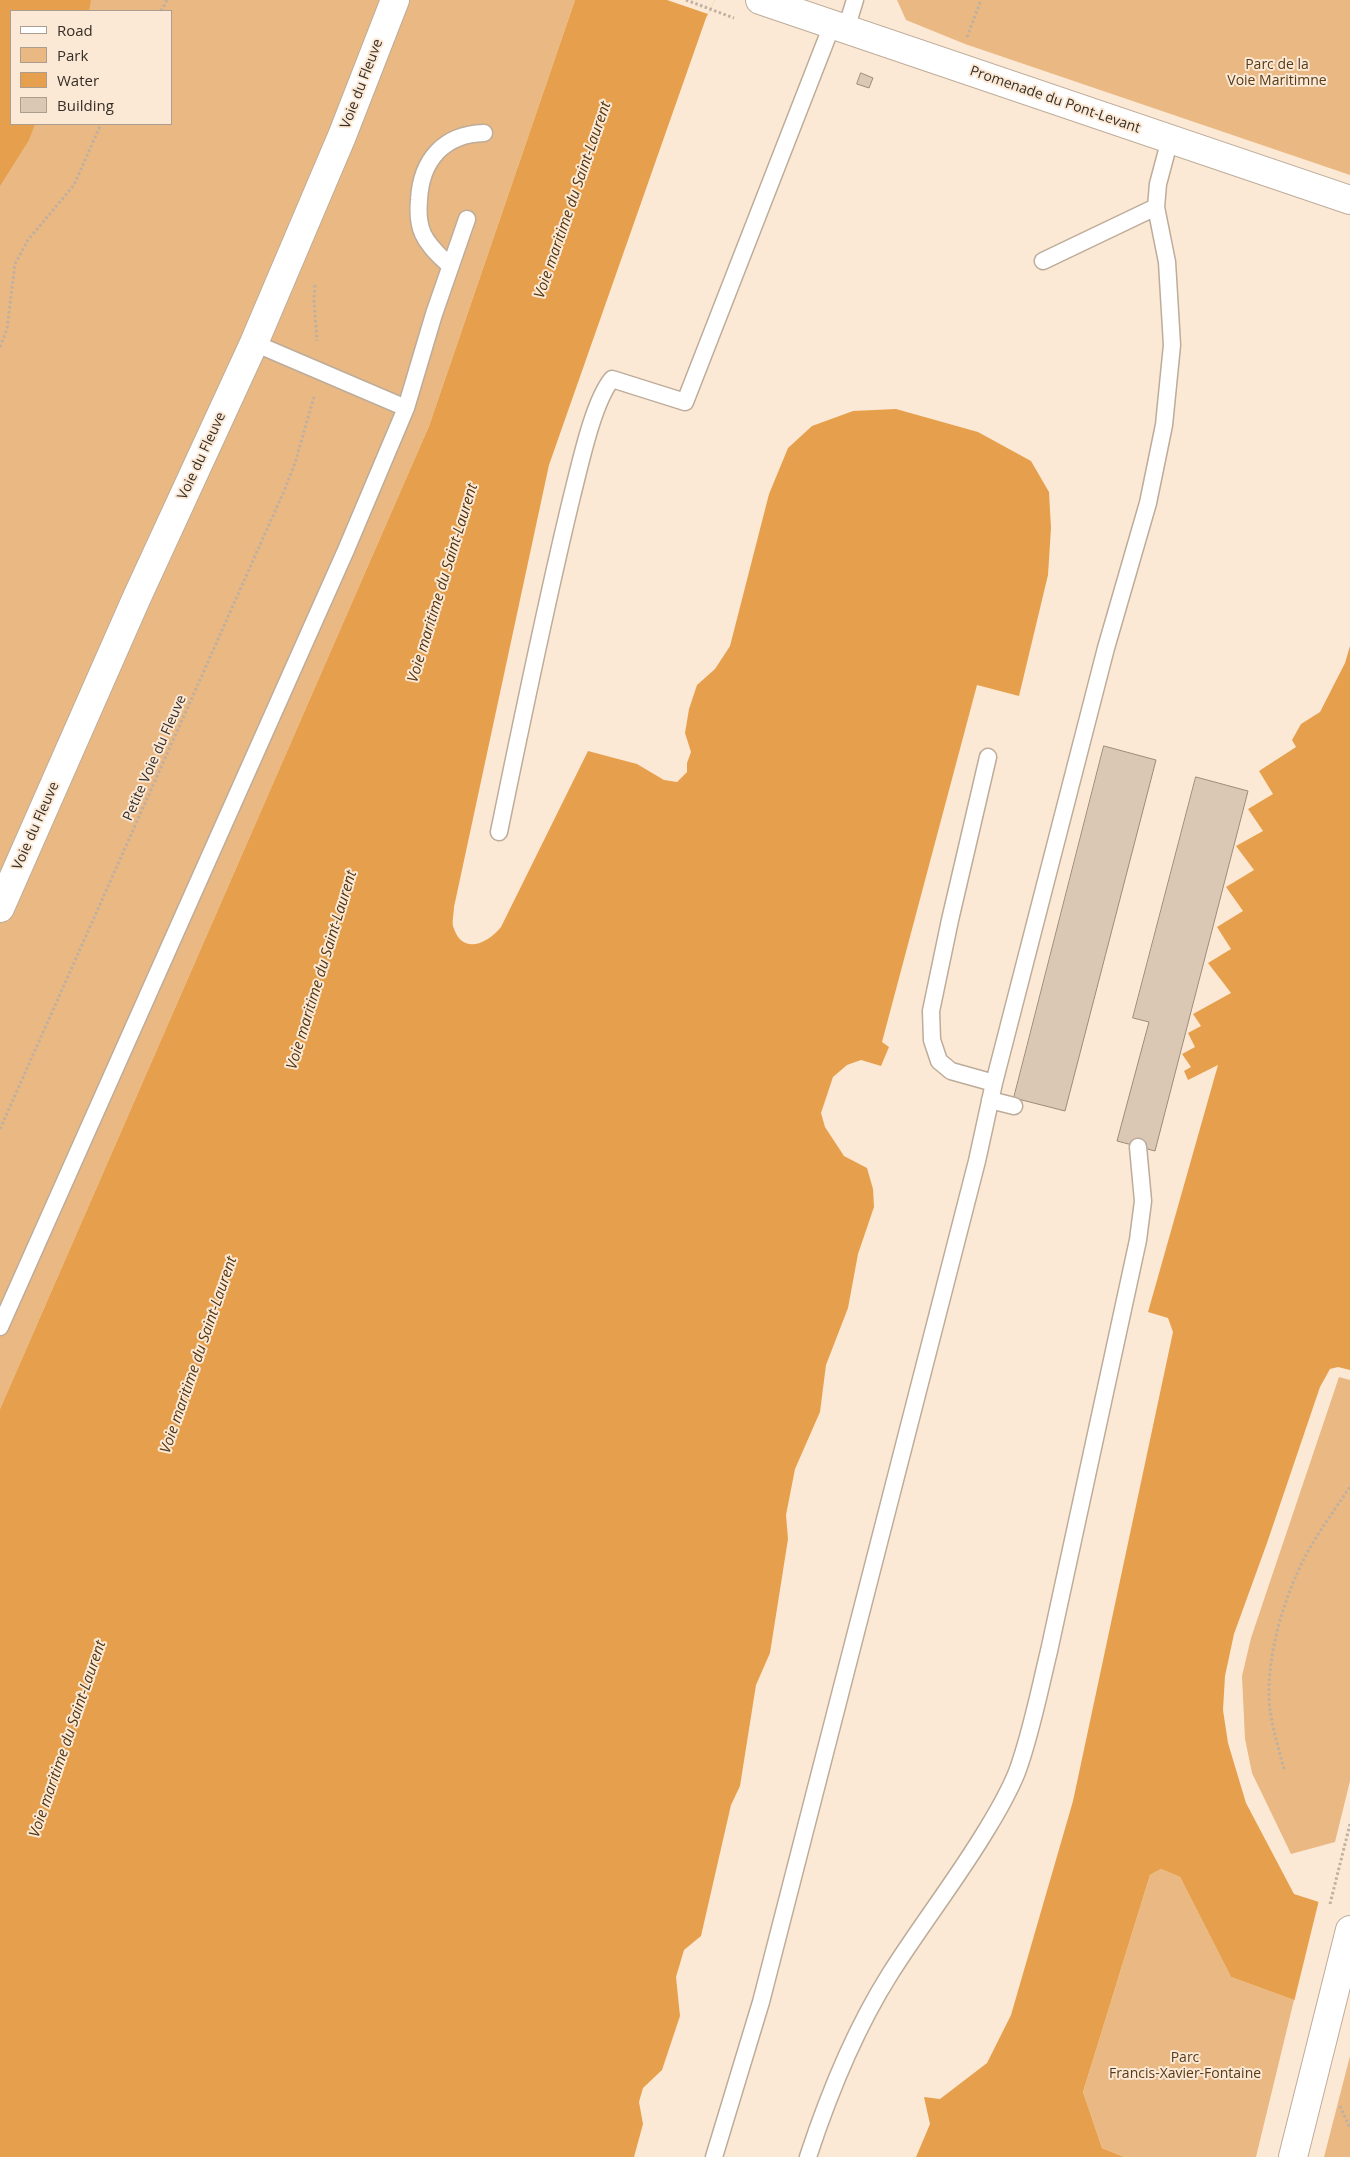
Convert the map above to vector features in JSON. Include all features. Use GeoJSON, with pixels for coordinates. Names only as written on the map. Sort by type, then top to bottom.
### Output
{"type":"FeatureCollection","features":[{"type":"Feature","properties":{"kind":"street","name":"Voie du Fleuve"},"geometry":{"type":"LineString","coordinates":[[0,908],[137,597],[254,343],[342,136],[395,0]]}},
{"type":"Feature","properties":{"kind":"street","name":"Promenade du Pont-Levant"},"geometry":{"type":"LineString","coordinates":[[760,0],[1350,200]]}},
{"type":"Feature","properties":{"kind":"street"},"geometry":{"type":"LineString","coordinates":[[1293,2157],[1350,1930]]}},
{"type":"Feature","properties":{"kind":"lane"},"geometry":{"type":"LineString","coordinates":[[499,832],[562,539],[585,445],[605,387],[612,379],[685,402],[839,27],[855,0]]}},
{"type":"Feature","properties":{"kind":"lane"},"geometry":{"type":"LineString","coordinates":[[450,266],[431,248],[422,232],[418,214],[419,194],[424,174],[430,159],[448,144],[473,133],[484,133]]}},
{"type":"Feature","properties":{"kind":"lane"},"geometry":{"type":"LineString","coordinates":[[714,2157],[766,1984],[1106,648],[1148,503],[1164,426],[1172,345],[1167,262],[1156,207],[1158,184],[1170,139]]}},
{"type":"Feature","properties":{"kind":"lane"},"geometry":{"type":"LineString","coordinates":[[1043,261],[1156,207]]}},
{"type":"Feature","properties":{"kind":"lane"},"geometry":{"type":"LineString","coordinates":[[0,1327],[338,568],[406,408],[434,314],[467,219]]}},
{"type":"Feature","properties":{"kind":"lane"},"geometry":{"type":"LineString","coordinates":[[254,343],[406,408]]}},
{"type":"Feature","properties":{"kind":"lane"},"geometry":{"type":"LineString","coordinates":[[988,757],[950,920],[932,1011],[932,1040],[939,1061],[951,1071],[994,1083]]}},
{"type":"Feature","properties":{"kind":"lane"},"geometry":{"type":"LineString","coordinates":[[990,1100],[1014,1106]]}},
{"type":"Feature","properties":{"kind":"lane"},"geometry":{"type":"LineString","coordinates":[[808,2157],[825,2107],[864,2018],[890,1974],[974,1850],[1000,1808],[1016,1773],[1035,1711],[1049,1652],[1138,1240],[1143,1201],[1138,1147]]}},
{"type":"Feature","properties":{"kind":"path"},"geometry":{"type":"LineString","coordinates":[[686,0],[711,9]]}},
{"type":"Feature","properties":{"kind":"path"},"geometry":{"type":"LineString","coordinates":[[965,44],[981,0]]}},
{"type":"Feature","properties":{"kind":"path"},"geometry":{"type":"LineString","coordinates":[[0,347],[7,329],[16,264],[28,240],[74,185],[101,125]]}},
{"type":"Feature","properties":{"kind":"path","name":"Petite Voie du Fleuve"},"geometry":{"type":"LineString","coordinates":[[0,1129],[182,724],[284,491],[309,419],[316,390]]}},
{"type":"Feature","properties":{"kind":"path"},"geometry":{"type":"LineString","coordinates":[[1284,1769],[1270,1708],[1270,1672],[1278,1628],[1306,1555],[1350,1487]]}},
{"type":"Feature","properties":{"kind":"path"},"geometry":{"type":"LineString","coordinates":[[1340,1866],[1350,1824]]}},
{"type":"Feature","properties":{"kind":"path"},"geometry":{"type":"LineString","coordinates":[[1338,2102],[1350,2128]]}},
{"type":"Feature","properties":{"kind":"green space"},"geometry":{"type":"Polygon","coordinates":[[[0,0],[575,0],[429,426],[0,1409],[0,0]]]}},
{"type":"Feature","properties":{"kind":"green space","name":"Parc de la Voie Maritimne"},"geometry":{"type":"Polygon","coordinates":[[[897,0],[1350,0],[1350,175],[965,44],[906,20],[897,0]]]}},
{"type":"Feature","properties":{"kind":"green space"},"geometry":{"type":"Polygon","coordinates":[[[1339,1377],[1350,1380],[1350,1781],[1335,1842],[1291,1854],[1252,1773],[1245,1739],[1242,1676],[1251,1638],[1339,1377]]]}},
{"type":"Feature","properties":{"kind":"green space","name":"Parc Francis-Xavier-Fontaine"},"geometry":{"type":"Polygon","coordinates":[[[1161,1869],[1180,1877],[1231,1977],[1294,2000],[1256,2157],[1124,2157],[1102,2148],[1083,2092],[1150,1875],[1161,1869]]]}},
{"type":"Feature","properties":{"kind":"green space"},"geometry":{"type":"Polygon","coordinates":[[[1350,2056],[1350,2157],[1324,2157],[1350,2056]]]}},
{"type":"Feature","properties":{"kind":"water"},"geometry":{"type":"Polygon","coordinates":[[[0,0],[91,0],[89,10],[10,10],[10,125],[35,125],[29,140],[0,186],[0,0]]]}},
{"type":"Feature","properties":{"kind":"water","name":"Voie maritime du Saint-Laurent"},"geometry":{"type":"Polygon","coordinates":[[[575,0],[715,0],[706,18],[549,465],[454,907],[453,926],[462,941],[468,944],[482,942],[501,927],[588,751],[637,764],[664,780],[677,782],[687,772],[687,763],[691,752],[685,733],[689,709],[697,685],[715,669],[730,646],[769,494],[788,448],[812,426],[853,411],[896,409],[978,432],[1031,461],[1049,492],[1051,528],[1048,575],[1019,696],[977,685],[882,1042],[889,1047],[881,1066],[861,1060],[847,1065],[833,1077],[821,1113],[825,1127],[844,1156],[867,1168],[873,1189],[874,1207],[858,1254],[848,1308],[826,1365],[820,1412],[795,1469],[786,1515],[788,1539],[770,1653],[756,1685],[740,1786],[731,1805],[701,1936],[684,1950],[676,1977],[680,2016],[662,2070],[643,2088],[639,2102],[643,2124],[634,2157],[0,2157],[0,1409],[429,426],[575,0]]]}},
{"type":"Feature","properties":{"kind":"water"},"geometry":{"type":"Polygon","coordinates":[[[1350,646],[1350,1370],[1338,1367],[1330,1369],[1320,1387],[1234,1634],[1225,1676],[1223,1710],[1228,1743],[1246,1803],[1294,1894],[1350,1912],[1350,2013],[1294,2000],[1231,1977],[1180,1877],[1161,1869],[1150,1875],[1083,2092],[1102,2148],[1124,2157],[916,2157],[930,2124],[924,2097],[940,2099],[987,2063],[1011,2015],[1073,1801],[1173,1332],[1168,1318],[1148,1312],[1218,1065],[1188,1080],[1184,1071],[1191,1067],[1182,1054],[1195,1047],[1188,1033],[1201,1026],[1193,1014],[1231,993],[1208,963],[1231,949],[1217,927],[1243,911],[1226,887],[1254,870],[1236,846],[1263,831],[1248,809],[1273,794],[1259,771],[1296,747],[1292,740],[1301,724],[1320,712],[1345,663],[1350,646]]]}},
{"type":"Feature","properties":{"kind":"pier"},"geometry":{"type":"Polygon","coordinates":[[[667,0],[715,0],[708,14],[667,0]]]}},
{"type":"Feature","properties":{"kind":"pier"},"geometry":{"type":"Polygon","coordinates":[[[1319,1900],[1350,1910],[1350,2015],[1294,2002],[1319,1900]]]}},
{"type":"Feature","properties":{"kind":"building"},"geometry":{"type":"Polygon","coordinates":[[[861,73],[873,78],[869,88],[857,84],[861,73]]]}},
{"type":"Feature","properties":{"kind":"building"},"geometry":{"type":"Polygon","coordinates":[[[1104,746],[1156,760],[1065,1111],[1014,1098],[1104,746]]]}},
{"type":"Feature","properties":{"kind":"building"},"geometry":{"type":"Polygon","coordinates":[[[1196,777],[1248,791],[1155,1151],[1117,1141],[1149,1022],[1133,1018],[1196,777]]]}}]}
